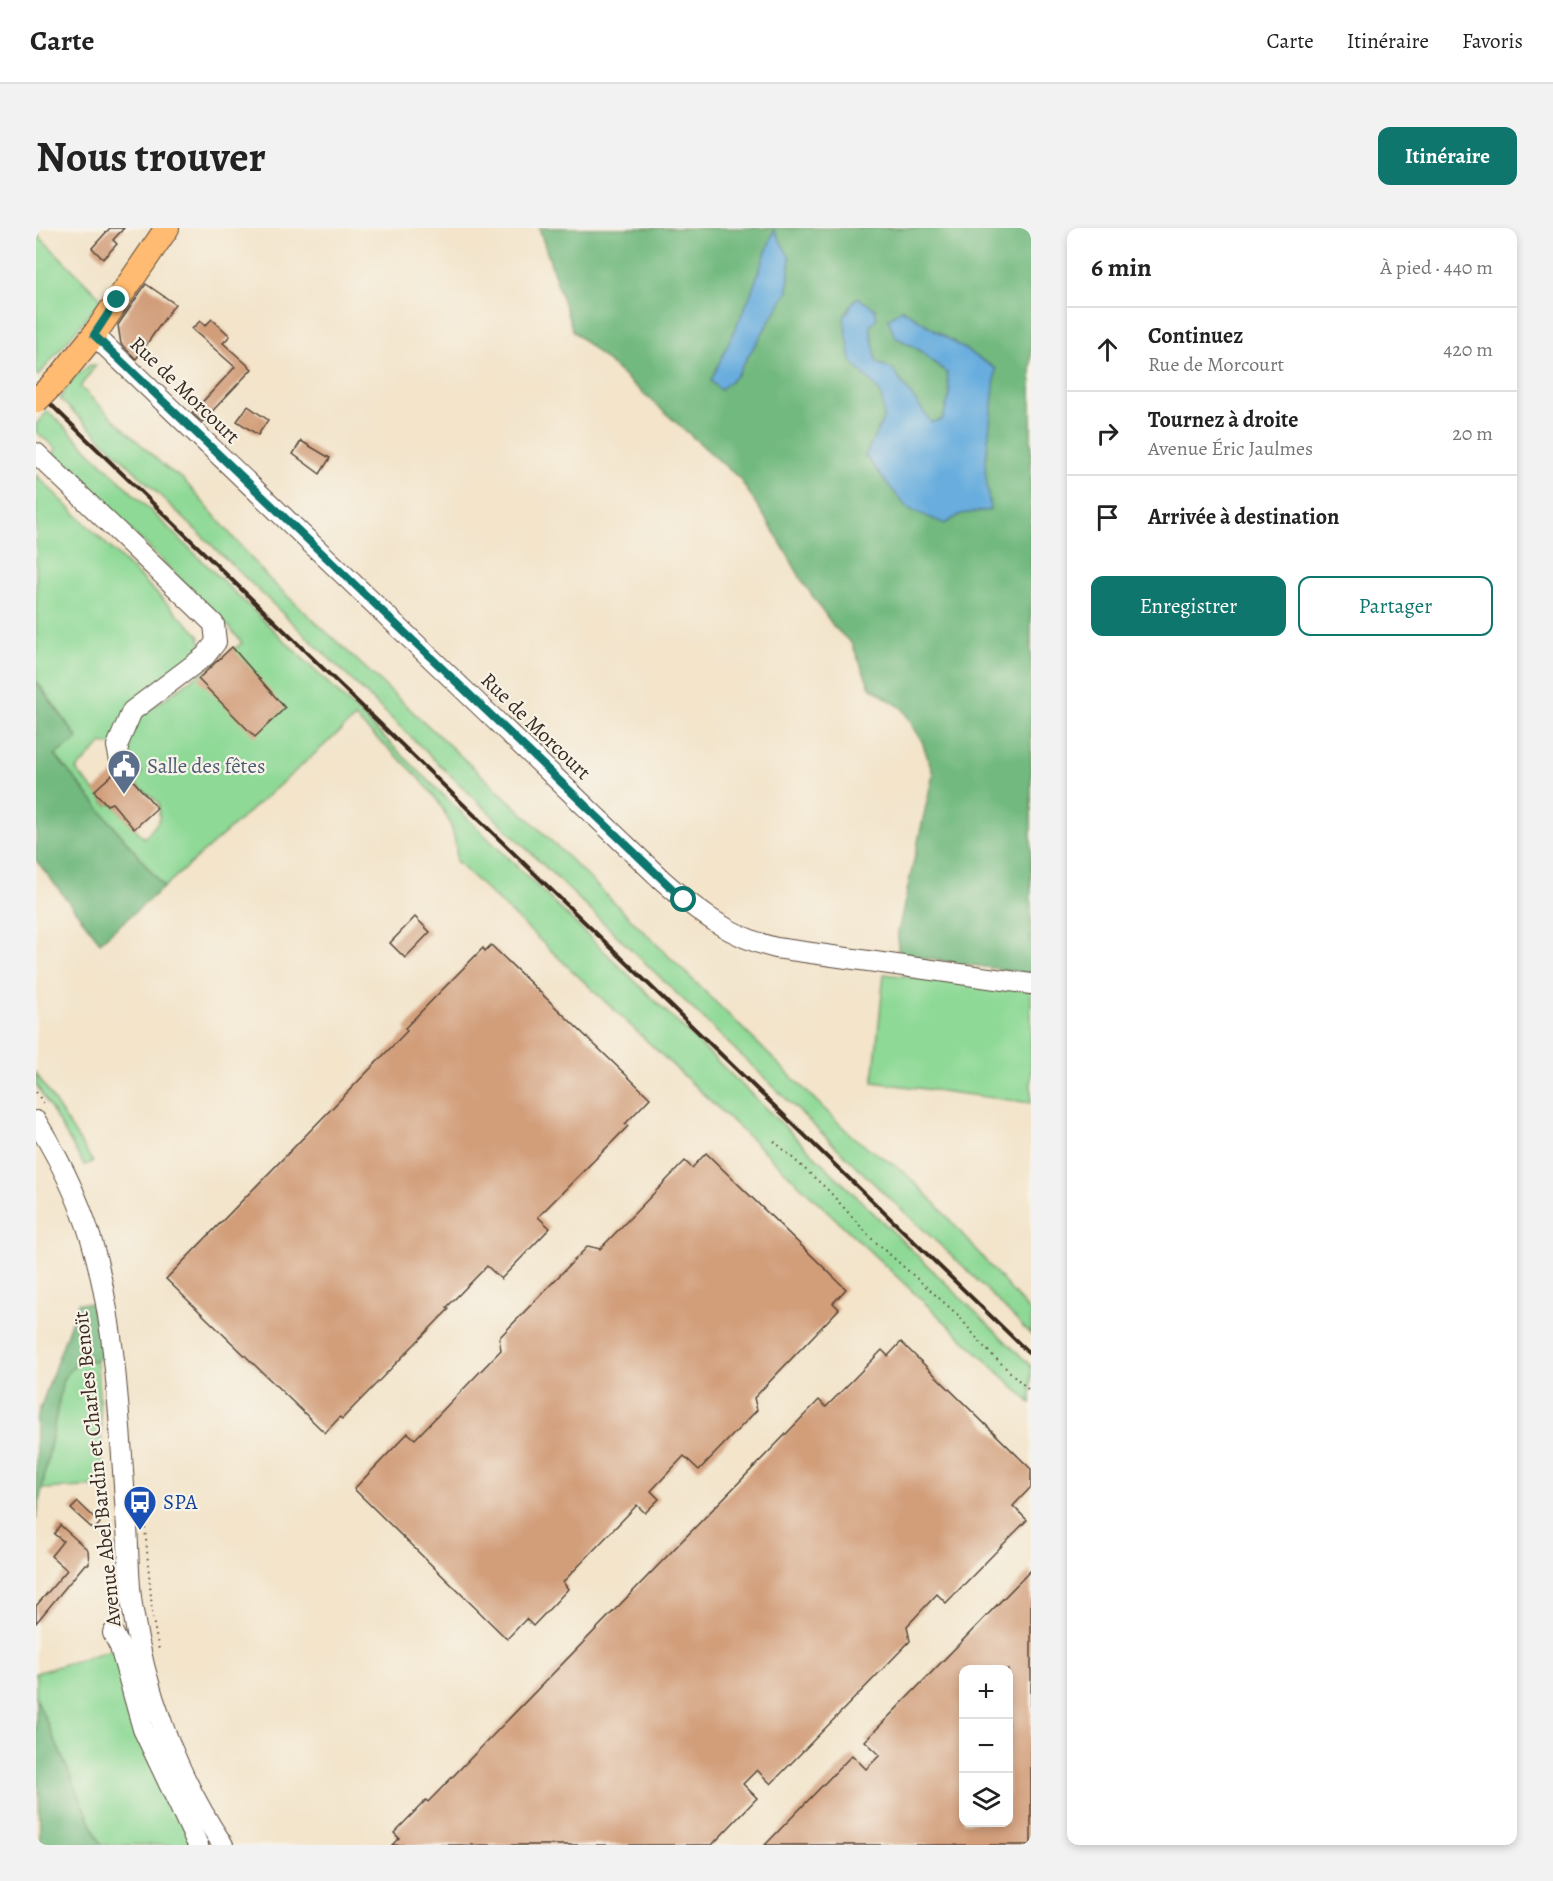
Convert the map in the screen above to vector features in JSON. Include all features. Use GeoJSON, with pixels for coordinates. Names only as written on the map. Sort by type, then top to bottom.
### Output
{"type":"FeatureCollection","features":[{"type":"Feature","properties":{"kind":"main road"},"geometry":{"type":"LineString","coordinates":[[36,401],[94,335],[167,228]]}},
{"type":"Feature","properties":{"kind":"street","name":"Rue de Morcourt"},"geometry":{"type":"LineString","coordinates":[[94,335],[654,872],[713,922],[757,944],[776,948],[1031,984]]}},
{"type":"Feature","properties":{"kind":"street"},"geometry":{"type":"LineString","coordinates":[[36,453],[214,624],[216,642],[205,656],[132,711],[117,746],[120,761]]}},
{"type":"Feature","properties":{"kind":"street","name":"Avenue Abel Bardin et Charles Benoït"},"geometry":{"type":"LineString","coordinates":[[36,1121],[65,1171],[83,1216],[96,1256],[104,1295],[119,1434],[132,1603],[146,1670],[176,1757],[217,1843]]}},
{"type":"Feature","properties":{"kind":"street"},"geometry":{"type":"LineString","coordinates":[[113,1634],[120,1647],[143,1729],[198,1845]]}},
{"type":"Feature","properties":{"kind":"path"},"geometry":{"type":"LineString","coordinates":[[774,1141],[828,1190],[871,1238],[957,1314],[985,1347],[1031,1392]]}},
{"type":"Feature","properties":{"kind":"green space"},"geometry":{"type":"Polygon","coordinates":[[[539,228],[1031,228],[1031,974],[898,954],[898,932],[933,774],[922,741],[902,708],[870,687],[852,644],[834,627],[803,582],[740,479],[573,331],[539,228]]]}},
{"type":"Feature","properties":{"kind":"green space"},"geometry":{"type":"Polygon","coordinates":[[[36,233],[102,299],[38,376],[36,373],[36,233]]]}},
{"type":"Feature","properties":{"kind":"green space"},"geometry":{"type":"Polygon","coordinates":[[[90,365],[96,365],[80,387],[166,468],[183,479],[269,579],[529,819],[854,1138],[903,1171],[937,1205],[1031,1313],[1031,1335],[966,1269],[886,1195],[60,399],[71,380],[90,365]]]}},
{"type":"Feature","properties":{"kind":"green space"},"geometry":{"type":"Polygon","coordinates":[[[48,411],[1031,1366],[1031,1403],[456,861],[455,839],[448,819],[437,799],[405,764],[355,718],[164,887],[55,755],[78,738],[36,680],[36,475],[199,635],[202,647],[110,745],[102,743],[76,770],[107,805],[112,803],[144,838],[159,821],[159,803],[135,783],[142,772],[130,759],[125,747],[134,721],[242,643],[230,628],[143,542],[49,458],[57,449],[36,432],[36,424],[48,411]]]}},
{"type":"Feature","properties":{"kind":"green space"},"geometry":{"type":"Polygon","coordinates":[[[36,681],[78,739],[55,755],[164,887],[100,942],[36,860],[36,681]]]}},
{"type":"Feature","properties":{"kind":"green space"},"geometry":{"type":"Polygon","coordinates":[[[884,974],[1031,991],[1031,1103],[873,1082],[884,974]]]}},
{"type":"Feature","properties":{"kind":"green space"},"geometry":{"type":"Polygon","coordinates":[[[36,1073],[93,1162],[84,1165],[36,1084],[36,1073]]]}},
{"type":"Feature","properties":{"kind":"green space"},"geometry":{"type":"Polygon","coordinates":[[[78,1303],[97,1304],[104,1353],[97,1361],[79,1360],[63,1379],[36,1520],[36,1420],[78,1303]]]}},
{"type":"Feature","properties":{"kind":"green space"},"geometry":{"type":"Polygon","coordinates":[[[79,1360],[97,1361],[104,1486],[42,1489],[63,1379],[79,1360]]]}},
{"type":"Feature","properties":{"kind":"green space"},"geometry":{"type":"Polygon","coordinates":[[[117,1648],[193,1845],[101,1845],[36,1698],[36,1673],[117,1648]]]}},
{"type":"Feature","properties":{"kind":"green space"},"geometry":{"type":"Polygon","coordinates":[[[36,1698],[101,1845],[40,1845],[39,1787],[36,1782],[36,1698]]]}},
{"type":"Feature","properties":{"kind":"water"},"geometry":{"type":"Polygon","coordinates":[[[774,230],[790,258],[788,291],[736,376],[720,390],[711,381],[750,296],[774,230]]]}},
{"type":"Feature","properties":{"kind":"water"},"geometry":{"type":"Polygon","coordinates":[[[857,297],[875,309],[877,318],[870,326],[877,363],[892,369],[931,422],[942,420],[950,395],[947,373],[916,348],[895,337],[888,319],[902,309],[996,369],[985,469],[990,510],[961,514],[945,524],[907,508],[865,456],[884,417],[881,393],[851,361],[844,317],[857,297]]]}},
{"type":"Feature","properties":{"kind":"building"},"geometry":{"type":"Polygon","coordinates":[[[110,228],[124,228],[113,240],[117,244],[103,259],[92,248],[110,228]]]}},
{"type":"Feature","properties":{"kind":"building"},"geometry":{"type":"Polygon","coordinates":[[[146,284],[175,304],[136,359],[121,344],[118,325],[146,284]]]}},
{"type":"Feature","properties":{"kind":"building"},"geometry":{"type":"Polygon","coordinates":[[[212,319],[230,336],[223,343],[252,369],[202,422],[192,413],[235,367],[192,329],[200,321],[205,326],[212,319]]]}},
{"type":"Feature","properties":{"kind":"building"},"geometry":{"type":"Polygon","coordinates":[[[248,406],[268,420],[258,435],[237,421],[248,406]]]}},
{"type":"Feature","properties":{"kind":"building"},"geometry":{"type":"Polygon","coordinates":[[[301,441],[330,458],[320,474],[293,454],[301,441]]]}},
{"type":"Feature","properties":{"kind":"building"},"geometry":{"type":"Polygon","coordinates":[[[232,647],[285,708],[255,737],[198,679],[232,647]]]}},
{"type":"Feature","properties":{"kind":"building"},"geometry":{"type":"Polygon","coordinates":[[[125,771],[157,808],[134,829],[112,803],[107,805],[94,791],[115,772],[125,771]]]}},
{"type":"Feature","properties":{"kind":"building"},"geometry":{"type":"Polygon","coordinates":[[[415,917],[430,932],[405,958],[390,943],[415,917]]]}},
{"type":"Feature","properties":{"kind":"building"},"geometry":{"type":"Polygon","coordinates":[[[491,945],[650,1098],[625,1124],[628,1126],[538,1217],[550,1228],[501,1279],[487,1266],[447,1307],[449,1309],[342,1419],[340,1417],[325,1433],[166,1279],[407,1031],[405,1028],[483,948],[485,951],[491,945]]]}},
{"type":"Feature","properties":{"kind":"building"},"geometry":{"type":"Polygon","coordinates":[[[706,1153],[846,1289],[833,1303],[839,1309],[754,1398],[757,1410],[699,1470],[684,1456],[651,1491],[659,1499],[645,1513],[637,1505],[563,1582],[568,1589],[533,1626],[526,1619],[507,1639],[354,1489],[408,1433],[415,1439],[501,1350],[499,1338],[588,1246],[600,1249],[685,1161],[692,1168],[706,1153]]]}},
{"type":"Feature","properties":{"kind":"building"},"geometry":{"type":"Polygon","coordinates":[[[901,1342],[1031,1469],[1031,1487],[1013,1506],[1027,1520],[946,1603],[937,1594],[907,1626],[910,1641],[771,1784],[757,1770],[743,1784],[757,1798],[712,1845],[392,1845],[399,1838],[394,1833],[426,1800],[428,1802],[819,1400],[826,1407],[882,1350],[888,1356],[901,1342]]]}},
{"type":"Feature","properties":{"kind":"building"},"geometry":{"type":"Polygon","coordinates":[[[78,1502],[100,1523],[94,1530],[71,1509],[78,1502]]]}},
{"type":"Feature","properties":{"kind":"building"},"geometry":{"type":"Polygon","coordinates":[[[60,1525],[88,1550],[89,1564],[85,1564],[36,1623],[36,1606],[67,1570],[51,1556],[63,1541],[54,1534],[60,1525]]]}},
{"type":"Feature","properties":{"kind":"building"},"geometry":{"type":"Polygon","coordinates":[[[1031,1570],[1031,1845],[765,1845],[852,1755],[866,1769],[880,1755],[865,1741],[1031,1570]]]}},
{"type":"Feature","properties":{"kind":"railway"},"geometry":{"type":"LineString","coordinates":[[36,390],[1031,1355]]}},
{"type":"Feature","properties":{"kind":"place","name":"Salle des fêtes"},"geometry":{"type":"Point","coordinates":[124,795]}},
{"type":"Feature","properties":{"kind":"place","name":"SPA"},"geometry":{"type":"Point","coordinates":[140,1531]}},
{"type":"Feature","properties":{"kind":"route"},"geometry":{"type":"LineString","coordinates":[[117,300],[94,335],[684,900]]}}]}
